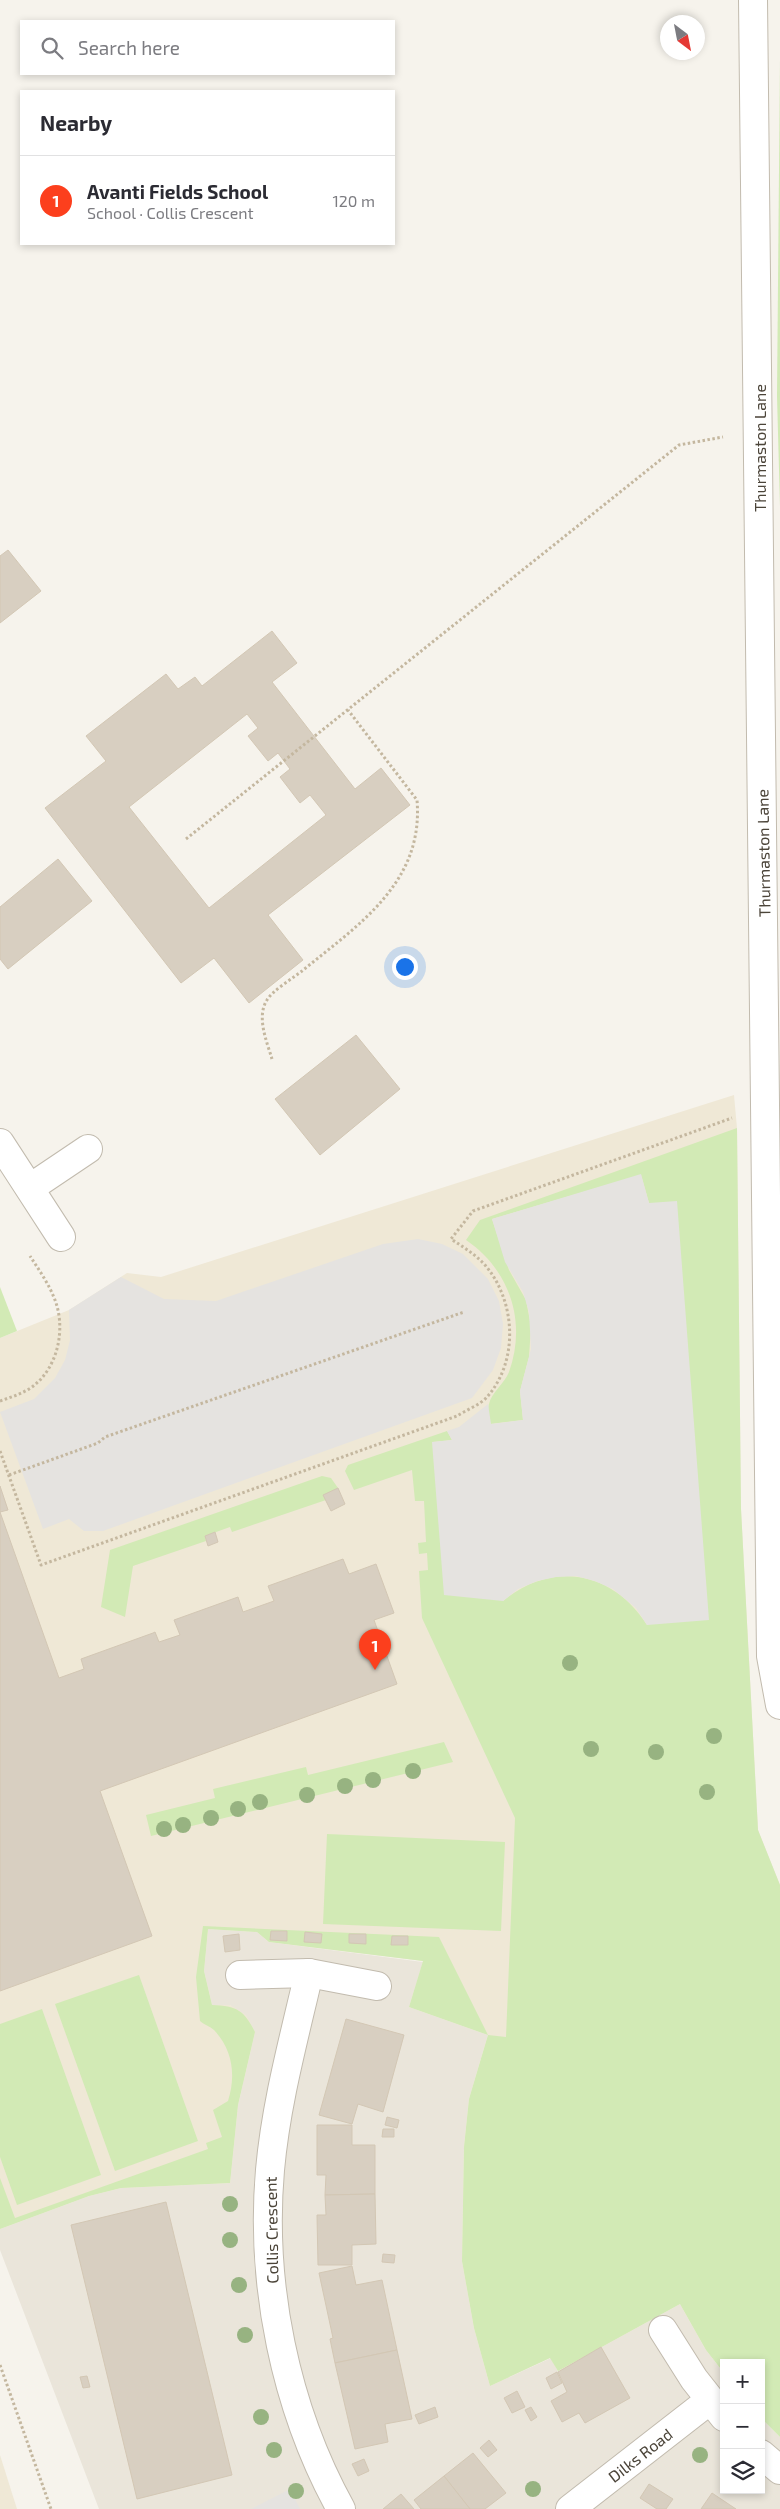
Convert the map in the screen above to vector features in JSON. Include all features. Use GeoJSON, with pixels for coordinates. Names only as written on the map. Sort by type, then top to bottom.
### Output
{"type":"FeatureCollection","features":[{"type":"Feature","properties":{"kind":"street","name":"Thurmaston Lane"},"geometry":{"type":"LineString","coordinates":[[753,0],[771,1656],[780,1705]]}},
{"type":"Feature","properties":{"kind":"street"},"geometry":{"type":"LineString","coordinates":[[0,1143],[61,1236]]}},
{"type":"Feature","properties":{"kind":"street"},"geometry":{"type":"LineString","coordinates":[[30,1188],[88,1149]]}},
{"type":"Feature","properties":{"kind":"street"},"geometry":{"type":"LineString","coordinates":[[240,1975],[286,1972],[309,1973],[377,1986]]}},
{"type":"Feature","properties":{"kind":"street","name":"Collis Crescent"},"geometry":{"type":"LineString","coordinates":[[309,1973],[287,2068],[274,2141],[268,2196],[268,2255],[274,2306],[292,2386],[316,2458],[341,2509]]}},
{"type":"Feature","properties":{"kind":"street"},"geometry":{"type":"LineString","coordinates":[[663,2330],[679,2357],[717,2408]]}},
{"type":"Feature","properties":{"kind":"street","name":"Dilks Road"},"geometry":{"type":"LineString","coordinates":[[570,2509],[717,2408]]}},
{"type":"Feature","properties":{"kind":"street"},"geometry":{"type":"LineString","coordinates":[[765,2457],[780,2470]]}},
{"type":"Feature","properties":{"kind":"path"},"geometry":{"type":"LineString","coordinates":[[186,839],[679,445],[759,431]]}},
{"type":"Feature","properties":{"kind":"path"},"geometry":{"type":"LineString","coordinates":[[272,1059],[262,1021],[267,1000],[354,929],[385,898],[403,874],[412,847],[418,818],[417,800],[348,710]]}},
{"type":"Feature","properties":{"kind":"path"},"geometry":{"type":"LineString","coordinates":[[0,1450],[41,1565],[457,1416],[486,1398],[502,1372],[509,1343],[506,1302],[496,1280],[476,1257],[451,1239],[473,1212],[765,1106]]}},
{"type":"Feature","properties":{"kind":"path"},"geometry":{"type":"LineString","coordinates":[[0,1401],[27,1390],[45,1374],[54,1360],[61,1329],[56,1302],[26,1250]]}},
{"type":"Feature","properties":{"kind":"path"},"geometry":{"type":"LineString","coordinates":[[9,1475],[98,1443],[105,1437],[464,1312]]}},
{"type":"Feature","properties":{"kind":"path"},"geometry":{"type":"LineString","coordinates":[[0,2365],[51,2509]]}},
{"type":"Feature","properties":{"kind":"shaded area"},"geometry":{"type":"Polygon","coordinates":[[[734,1095],[737,1128],[741,1509],[758,1830],[780,1885],[780,2340],[764,2359],[720,2359],[720,2368],[706,2350],[680,2304],[558,2371],[550,2358],[490,2386],[474,2328],[462,2261],[464,2147],[469,2099],[488,2035],[409,2007],[423,1961],[269,1942],[257,1932],[208,1929],[204,1971],[212,2005],[230,2005],[246,2015],[255,2032],[238,2105],[230,2183],[121,2188],[89,2196],[0,2229],[0,1338],[69,1310],[127,1273],[161,1277],[734,1095]]]}},
{"type":"Feature","properties":{"kind":"shaded area"},"geometry":{"type":"Polygon","coordinates":[[[641,1174],[649,1203],[677,1201],[709,1620],[647,1625],[636,1608],[613,1589],[595,1581],[576,1576],[556,1577],[537,1581],[518,1589],[503,1601],[444,1595],[432,1442],[452,1440],[447,1431],[459,1427],[488,1404],[491,1424],[523,1420],[520,1391],[531,1349],[529,1312],[523,1292],[505,1262],[492,1219],[641,1174]]]}},
{"type":"Feature","properties":{"kind":"shaded area"},"geometry":{"type":"Polygon","coordinates":[[[418,1239],[442,1244],[463,1254],[488,1279],[499,1301],[503,1324],[501,1348],[493,1370],[472,1398],[103,1531],[84,1531],[69,1519],[43,1529],[0,1412],[34,1399],[55,1378],[65,1360],[70,1340],[69,1310],[121,1277],[164,1299],[216,1301],[383,1244],[418,1239]]]}},
{"type":"Feature","properties":{"kind":"shaded area"},"geometry":{"type":"Polygon","coordinates":[[[208,1929],[257,1932],[269,1942],[423,1962],[409,2007],[488,2035],[469,2099],[464,2147],[462,2261],[474,2328],[490,2386],[551,2358],[558,2371],[680,2304],[706,2350],[720,2368],[720,2494],[765,2494],[765,2422],[780,2437],[780,2509],[99,2509],[0,2250],[0,2229],[89,2196],[121,2188],[230,2183],[238,2105],[255,2032],[230,2005],[212,2005],[204,1971],[208,1929]]]}},
{"type":"Feature","properties":{"kind":"shaded area"},"geometry":{"type":"Polygon","coordinates":[[[0,2455],[17,2509],[0,2509],[0,2455]]]}},
{"type":"Feature","properties":{"kind":"shaded area"},"geometry":{"type":"Polygon","coordinates":[[[290,2489],[300,2509],[251,2509],[290,2489]]]}},
{"type":"Feature","properties":{"kind":"green space"},"geometry":{"type":"Polygon","coordinates":[[[780,58],[780,507],[777,396],[780,58]]]}},
{"type":"Feature","properties":{"kind":"green space"},"geometry":{"type":"Polygon","coordinates":[[[737,1128],[741,1509],[758,1830],[780,1885],[780,2437],[765,2422],[765,2359],[720,2359],[720,2368],[706,2350],[680,2304],[558,2371],[550,2358],[490,2386],[474,2328],[462,2261],[464,2147],[469,2099],[488,2035],[506,2037],[515,1818],[422,1618],[419,1571],[428,1570],[427,1553],[419,1554],[418,1543],[426,1542],[424,1501],[415,1501],[412,1470],[354,1490],[345,1471],[348,1465],[447,1431],[452,1440],[433,1442],[503,1601],[522,1588],[541,1580],[561,1576],[581,1577],[599,1583],[617,1593],[633,1607],[647,1625],[649,1203],[641,1175],[492,1219],[509,1270],[526,1300],[531,1327],[529,1357],[520,1391],[523,1420],[490,1424],[488,1406],[490,1400],[507,1376],[514,1353],[515,1316],[511,1298],[494,1266],[466,1240],[480,1220],[737,1128]]]}},
{"type":"Feature","properties":{"kind":"green space"},"geometry":{"type":"Polygon","coordinates":[[[0,1287],[17,1331],[0,1338],[0,1287]]]}},
{"type":"Feature","properties":{"kind":"green space"},"geometry":{"type":"Polygon","coordinates":[[[322,1476],[331,1478],[338,1488],[324,1495],[326,1500],[232,1532],[230,1527],[205,1536],[206,1541],[133,1566],[125,1617],[101,1607],[110,1550],[322,1476]]]}},
{"type":"Feature","properties":{"kind":"green space"},"geometry":{"type":"Polygon","coordinates":[[[444,1742],[453,1762],[151,1836],[146,1815],[215,1798],[213,1789],[306,1767],[308,1775],[444,1742]]]}},
{"type":"Feature","properties":{"kind":"green space"},"geometry":{"type":"Polygon","coordinates":[[[327,1834],[505,1842],[501,1931],[323,1924],[327,1834]]]}},
{"type":"Feature","properties":{"kind":"green space"},"geometry":{"type":"Polygon","coordinates":[[[203,1926],[439,1937],[488,2035],[409,2007],[423,1961],[269,1942],[257,1932],[208,1929],[204,1971],[212,2005],[234,2008],[239,2011],[247,2019],[255,2032],[238,2105],[230,2183],[121,2188],[89,2196],[0,2229],[0,2178],[15,2218],[208,2149],[206,2143],[222,2137],[213,2110],[228,2101],[232,2073],[229,2055],[225,2046],[212,2029],[200,2021],[196,1977],[203,1926]]]}},
{"type":"Feature","properties":{"kind":"green space"},"geometry":{"type":"Polygon","coordinates":[[[139,1975],[198,2141],[115,2171],[55,2004],[139,1975]]]}},
{"type":"Feature","properties":{"kind":"green space"},"geometry":{"type":"Polygon","coordinates":[[[42,2009],[101,2175],[17,2205],[0,2157],[0,2024],[42,2009]]]}},
{"type":"Feature","properties":{"kind":"building"},"geometry":{"type":"Polygon","coordinates":[[[8,550],[41,591],[0,623],[0,556],[8,550]]]}},
{"type":"Feature","properties":{"kind":"building"},"geometry":{"type":"Polygon","coordinates":[[[272,631],[297,663],[272,682],[355,789],[381,768],[410,805],[268,915],[303,960],[249,1003],[214,958],[181,983],[45,808],[106,761],[86,736],[166,674],[178,689],[195,677],[202,686],[272,631]],[[247,714],[129,807],[209,908],[326,815],[310,795],[300,803],[280,777],[290,769],[278,753],[268,761],[248,736],[258,728],[247,714]]]}},
{"type":"Feature","properties":{"kind":"building"},"geometry":{"type":"Polygon","coordinates":[[[58,859],[92,901],[8,969],[0,959],[0,907],[58,859]]]}},
{"type":"Feature","properties":{"kind":"building"},"geometry":{"type":"Polygon","coordinates":[[[356,1035],[400,1089],[320,1155],[275,1099],[356,1035]]]}},
{"type":"Feature","properties":{"kind":"building"},"geometry":{"type":"Polygon","coordinates":[[[0,1486],[8,1510],[0,1512],[0,1486]]]}},
{"type":"Feature","properties":{"kind":"building"},"geometry":{"type":"Polygon","coordinates":[[[338,1488],[345,1504],[331,1511],[323,1495],[338,1488]]]}},
{"type":"Feature","properties":{"kind":"building"},"geometry":{"type":"Polygon","coordinates":[[[0,1512],[59,1678],[84,1669],[81,1659],[155,1632],[159,1642],[180,1635],[174,1620],[238,1597],[243,1612],[274,1601],[268,1586],[343,1559],[349,1574],[376,1564],[394,1613],[374,1620],[397,1684],[100,1791],[152,1936],[0,1991],[0,1512]]]}},
{"type":"Feature","properties":{"kind":"building"},"geometry":{"type":"Polygon","coordinates":[[[215,1532],[218,1542],[208,1546],[205,1536],[215,1532]]]}},
{"type":"Feature","properties":{"kind":"building"},"geometry":{"type":"Polygon","coordinates":[[[271,1931],[287,1931],[287,1941],[270,1940],[271,1931]]]}},
{"type":"Feature","properties":{"kind":"building"},"geometry":{"type":"Polygon","coordinates":[[[305,1932],[322,1934],[321,1943],[304,1942],[305,1932]]]}},
{"type":"Feature","properties":{"kind":"building"},"geometry":{"type":"Polygon","coordinates":[[[239,1934],[240,1950],[225,1952],[223,1936],[239,1934]]]}},
{"type":"Feature","properties":{"kind":"building"},"geometry":{"type":"Polygon","coordinates":[[[349,1934],[366,1934],[366,1944],[349,1943],[349,1934]]]}},
{"type":"Feature","properties":{"kind":"building"},"geometry":{"type":"Polygon","coordinates":[[[392,1936],[408,1936],[408,1945],[391,1945],[392,1936]]]}},
{"type":"Feature","properties":{"kind":"building"},"geometry":{"type":"Polygon","coordinates":[[[346,2019],[404,2035],[383,2112],[358,2104],[352,2124],[319,2115],[346,2019]]]}},
{"type":"Feature","properties":{"kind":"building"},"geometry":{"type":"Polygon","coordinates":[[[387,2117],[399,2120],[397,2128],[385,2125],[387,2117]]]}},
{"type":"Feature","properties":{"kind":"building"},"geometry":{"type":"Polygon","coordinates":[[[317,2125],[352,2125],[352,2145],[375,2145],[375,2194],[325,2195],[326,2175],[317,2175],[317,2125]]]}},
{"type":"Feature","properties":{"kind":"building"},"geometry":{"type":"Polygon","coordinates":[[[383,2129],[394,2129],[394,2137],[382,2137],[383,2129]]]}},
{"type":"Feature","properties":{"kind":"building"},"geometry":{"type":"Polygon","coordinates":[[[375,2194],[376,2244],[352,2245],[352,2265],[318,2265],[317,2215],[326,2215],[325,2195],[375,2194]]]}},
{"type":"Feature","properties":{"kind":"building"},"geometry":{"type":"Polygon","coordinates":[[[166,2202],[232,2475],[137,2499],[71,2225],[166,2202]]]}},
{"type":"Feature","properties":{"kind":"building"},"geometry":{"type":"Polygon","coordinates":[[[383,2254],[395,2255],[394,2263],[382,2262],[383,2254]]]}},
{"type":"Feature","properties":{"kind":"building"},"geometry":{"type":"Polygon","coordinates":[[[352,2266],[356,2285],[382,2280],[397,2350],[335,2363],[330,2339],[333,2338],[319,2273],[352,2266]]]}},
{"type":"Feature","properties":{"kind":"building"},"geometry":{"type":"Polygon","coordinates":[[[601,2347],[630,2398],[585,2423],[579,2413],[562,2422],[551,2401],[567,2392],[558,2372],[601,2347]]]}},
{"type":"Feature","properties":{"kind":"building"},"geometry":{"type":"Polygon","coordinates":[[[397,2350],[412,2419],[385,2424],[388,2442],[355,2449],[335,2363],[397,2350]]]}},
{"type":"Feature","properties":{"kind":"building"},"geometry":{"type":"Polygon","coordinates":[[[557,2372],[562,2383],[551,2389],[546,2378],[557,2372]]]}},
{"type":"Feature","properties":{"kind":"building"},"geometry":{"type":"Polygon","coordinates":[[[87,2376],[90,2387],[83,2388],[80,2377],[87,2376]]]}},
{"type":"Feature","properties":{"kind":"building"},"geometry":{"type":"Polygon","coordinates":[[[517,2391],[525,2407],[512,2413],[504,2398],[517,2391]]]}},
{"type":"Feature","properties":{"kind":"building"},"geometry":{"type":"Polygon","coordinates":[[[435,2407],[438,2417],[419,2424],[415,2415],[435,2407]]]}},
{"type":"Feature","properties":{"kind":"building"},"geometry":{"type":"Polygon","coordinates":[[[531,2407],[537,2417],[531,2421],[525,2410],[531,2407]]]}},
{"type":"Feature","properties":{"kind":"building"},"geometry":{"type":"Polygon","coordinates":[[[489,2440],[497,2450],[488,2457],[480,2448],[489,2440]]]}},
{"type":"Feature","properties":{"kind":"building"},"geometry":{"type":"Polygon","coordinates":[[[473,2453],[506,2493],[485,2509],[470,2509],[444,2476],[473,2453]]]}},
{"type":"Feature","properties":{"kind":"building"},"geometry":{"type":"Polygon","coordinates":[[[364,2459],[369,2471],[358,2476],[352,2464],[364,2459]]]}},
{"type":"Feature","properties":{"kind":"building"},"geometry":{"type":"Polygon","coordinates":[[[444,2476],[470,2509],[421,2509],[414,2500],[444,2476]]]}},
{"type":"Feature","properties":{"kind":"building"},"geometry":{"type":"Polygon","coordinates":[[[649,2484],[673,2499],[666,2509],[657,2509],[640,2498],[649,2484]]]}},
{"type":"Feature","properties":{"kind":"building"},"geometry":{"type":"Polygon","coordinates":[[[712,2493],[736,2509],[701,2509],[712,2493]]]}},
{"type":"Feature","properties":{"kind":"building"},"geometry":{"type":"Polygon","coordinates":[[[401,2494],[414,2509],[383,2509],[401,2494]]]}},
{"type":"Feature","properties":{"kind":"place","name":"Avanti Fields School"},"geometry":{"type":"Point","coordinates":[375,1670]}}]}
